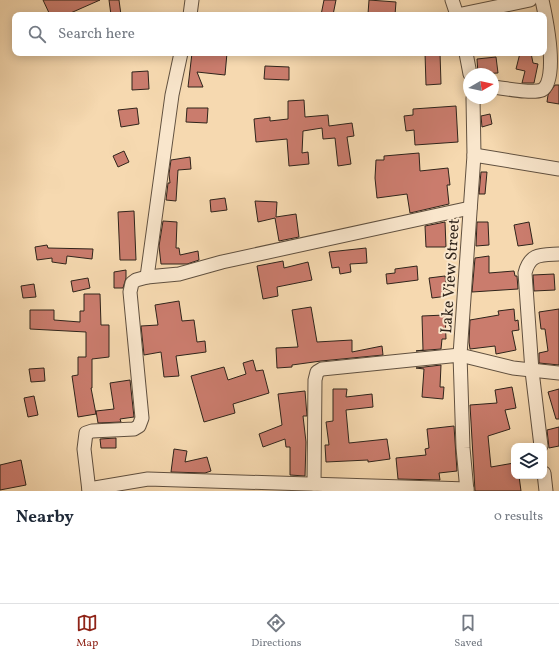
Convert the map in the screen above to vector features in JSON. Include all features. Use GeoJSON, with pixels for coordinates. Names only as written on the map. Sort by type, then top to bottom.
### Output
{"type":"FeatureCollection","features":[{"type":"Feature","properties":{"kind":"street"},"geometry":{"type":"LineString","coordinates":[[190,12],[192,0]]}},
{"type":"Feature","properties":{"kind":"street"},"geometry":{"type":"LineString","coordinates":[[452,0],[456,12]]}},
{"type":"Feature","properties":{"kind":"street"},"geometry":{"type":"LineString","coordinates":[[472,12],[530,0]]}},
{"type":"Feature","properties":{"kind":"street"},"geometry":{"type":"LineString","coordinates":[[542,0],[545,12]]}},
{"type":"Feature","properties":{"kind":"street"},"geometry":{"type":"LineString","coordinates":[[499,88],[535,92],[542,90],[547,86],[550,79],[554,58],[554,48],[547,20]]}},
{"type":"Feature","properties":{"kind":"street"},"geometry":{"type":"LineString","coordinates":[[147,277],[172,95],[180,56]]}},
{"type":"Feature","properties":{"kind":"street"},"geometry":{"type":"LineString","coordinates":[[467,56],[469,68]]}},
{"type":"Feature","properties":{"kind":"street","name":"Lake View Street"},"geometry":{"type":"LineString","coordinates":[[473,104],[474,155],[460,355],[532,371],[559,374]]}},
{"type":"Feature","properties":{"kind":"street"},"geometry":{"type":"LineString","coordinates":[[474,155],[559,169]]}},
{"type":"Feature","properties":{"kind":"street"},"geometry":{"type":"LineString","coordinates":[[314,484],[315,380],[317,372],[322,368],[460,355],[463,448],[467,490],[314,484],[148,480],[89,490],[84,448],[86,433],[92,431],[134,429],[139,426],[142,418],[130,292],[132,283],[136,280],[147,277],[178,274],[222,262],[470,208]]}},
{"type":"Feature","properties":{"kind":"street"},"geometry":{"type":"LineString","coordinates":[[541,443],[532,371],[526,269],[532,258],[559,254]]}},
{"type":"Feature","properties":{"kind":"street"},"geometry":{"type":"LineString","coordinates":[[545,479],[546,491]]}},
{"type":"Feature","properties":{"kind":"building"},"geometry":{"type":"Polygon","coordinates":[[[43,0],[100,0],[73,12],[49,12],[43,0]]]}},
{"type":"Feature","properties":{"kind":"building"},"geometry":{"type":"Polygon","coordinates":[[[109,0],[119,0],[121,12],[111,12],[109,0]]]}},
{"type":"Feature","properties":{"kind":"building"},"geometry":{"type":"Polygon","coordinates":[[[324,0],[336,0],[334,12],[322,12],[324,0]]]}},
{"type":"Feature","properties":{"kind":"building"},"geometry":{"type":"Polygon","coordinates":[[[369,0],[396,2],[395,12],[368,12],[369,0]]]}},
{"type":"Feature","properties":{"kind":"building"},"geometry":{"type":"Polygon","coordinates":[[[192,56],[227,56],[225,75],[197,72],[203,87],[188,87],[192,56]]]}},
{"type":"Feature","properties":{"kind":"building"},"geometry":{"type":"Polygon","coordinates":[[[425,56],[440,56],[441,84],[426,85],[425,56]]]}},
{"type":"Feature","properties":{"kind":"building"},"geometry":{"type":"Polygon","coordinates":[[[519,56],[532,56],[533,63],[538,64],[534,83],[522,83],[525,71],[516,69],[519,56]]]}},
{"type":"Feature","properties":{"kind":"building"},"geometry":{"type":"Polygon","coordinates":[[[496,57],[497,68],[478,68],[477,59],[496,57]]]}},
{"type":"Feature","properties":{"kind":"building"},"geometry":{"type":"Polygon","coordinates":[[[265,66],[289,67],[289,80],[264,79],[265,66]]]}},
{"type":"Feature","properties":{"kind":"building"},"geometry":{"type":"Polygon","coordinates":[[[148,71],[149,89],[132,90],[132,72],[148,71]]]}},
{"type":"Feature","properties":{"kind":"building"},"geometry":{"type":"Polygon","coordinates":[[[555,85],[559,85],[559,104],[547,102],[548,95],[555,85]]]}},
{"type":"Feature","properties":{"kind":"building"},"geometry":{"type":"Polygon","coordinates":[[[304,100],[305,117],[328,115],[329,126],[352,123],[354,136],[347,137],[351,164],[338,166],[335,138],[323,139],[322,128],[303,131],[302,153],[308,152],[309,164],[289,166],[287,139],[256,142],[254,119],[270,117],[270,121],[288,119],[288,101],[304,100]]]}},
{"type":"Feature","properties":{"kind":"building"},"geometry":{"type":"Polygon","coordinates":[[[456,106],[458,142],[415,145],[414,130],[406,131],[404,116],[413,115],[413,109],[456,106]]]}},
{"type":"Feature","properties":{"kind":"building"},"geometry":{"type":"Polygon","coordinates":[[[137,108],[139,124],[121,127],[118,110],[137,108]]]}},
{"type":"Feature","properties":{"kind":"building"},"geometry":{"type":"Polygon","coordinates":[[[187,108],[208,108],[207,123],[186,122],[187,108]]]}},
{"type":"Feature","properties":{"kind":"building"},"geometry":{"type":"Polygon","coordinates":[[[490,114],[492,124],[482,127],[481,116],[490,114]]]}},
{"type":"Feature","properties":{"kind":"building"},"geometry":{"type":"Polygon","coordinates":[[[124,151],[129,162],[118,167],[113,156],[124,151]]]}},
{"type":"Feature","properties":{"kind":"building"},"geometry":{"type":"Polygon","coordinates":[[[419,153],[420,171],[448,168],[450,185],[447,185],[449,204],[410,213],[407,194],[377,198],[375,178],[376,160],[384,160],[384,156],[419,153]]]}},
{"type":"Feature","properties":{"kind":"building"},"geometry":{"type":"Polygon","coordinates":[[[190,157],[191,169],[178,170],[176,201],[166,200],[168,183],[170,183],[169,174],[171,160],[190,157]]]}},
{"type":"Feature","properties":{"kind":"building"},"geometry":{"type":"Polygon","coordinates":[[[481,172],[487,172],[485,194],[479,194],[481,172]]]}},
{"type":"Feature","properties":{"kind":"building"},"geometry":{"type":"Polygon","coordinates":[[[225,198],[227,210],[211,212],[210,200],[225,198]]]}},
{"type":"Feature","properties":{"kind":"building"},"geometry":{"type":"Polygon","coordinates":[[[255,201],[277,202],[276,217],[296,214],[299,237],[279,241],[275,218],[258,222],[255,201]]]}},
{"type":"Feature","properties":{"kind":"building"},"geometry":{"type":"Polygon","coordinates":[[[134,211],[136,260],[120,260],[118,212],[134,211]]]}},
{"type":"Feature","properties":{"kind":"building"},"geometry":{"type":"Polygon","coordinates":[[[163,221],[177,222],[176,248],[179,248],[180,255],[198,251],[199,260],[187,264],[161,264],[159,246],[163,221]]]}},
{"type":"Feature","properties":{"kind":"building"},"geometry":{"type":"Polygon","coordinates":[[[445,222],[446,247],[426,247],[425,226],[445,222]]]}},
{"type":"Feature","properties":{"kind":"building"},"geometry":{"type":"Polygon","coordinates":[[[477,222],[488,222],[489,245],[476,246],[477,222]]]}},
{"type":"Feature","properties":{"kind":"building"},"geometry":{"type":"Polygon","coordinates":[[[529,222],[533,244],[518,246],[514,225],[529,222]]]}},
{"type":"Feature","properties":{"kind":"building"},"geometry":{"type":"Polygon","coordinates":[[[47,245],[48,248],[93,249],[92,259],[67,256],[66,264],[52,262],[52,258],[37,260],[35,247],[47,245]]]}},
{"type":"Feature","properties":{"kind":"building"},"geometry":{"type":"Polygon","coordinates":[[[366,248],[367,263],[350,264],[351,272],[340,274],[339,267],[332,268],[329,252],[366,248]]]}},
{"type":"Feature","properties":{"kind":"building"},"geometry":{"type":"Polygon","coordinates":[[[489,256],[489,273],[514,271],[515,276],[517,276],[518,289],[472,292],[475,258],[489,256]]]}},
{"type":"Feature","properties":{"kind":"building"},"geometry":{"type":"Polygon","coordinates":[[[283,261],[284,268],[308,262],[312,280],[277,287],[278,296],[263,299],[257,266],[283,261]]]}},
{"type":"Feature","properties":{"kind":"building"},"geometry":{"type":"Polygon","coordinates":[[[417,266],[418,280],[387,284],[386,274],[395,273],[395,269],[417,266]]]}},
{"type":"Feature","properties":{"kind":"building"},"geometry":{"type":"Polygon","coordinates":[[[126,270],[126,278],[123,288],[114,288],[114,272],[126,270]]]}},
{"type":"Feature","properties":{"kind":"building"},"geometry":{"type":"Polygon","coordinates":[[[554,274],[555,290],[534,291],[533,275],[554,274]]]}},
{"type":"Feature","properties":{"kind":"building"},"geometry":{"type":"Polygon","coordinates":[[[445,276],[448,296],[432,298],[429,278],[445,276]]]}},
{"type":"Feature","properties":{"kind":"building"},"geometry":{"type":"Polygon","coordinates":[[[88,278],[90,288],[73,292],[71,281],[88,278]]]}},
{"type":"Feature","properties":{"kind":"building"},"geometry":{"type":"Polygon","coordinates":[[[34,284],[36,297],[23,298],[21,286],[34,284]]]}},
{"type":"Feature","properties":{"kind":"building"},"geometry":{"type":"Polygon","coordinates":[[[84,294],[100,294],[101,325],[109,325],[109,357],[92,359],[91,388],[96,414],[78,417],[72,376],[78,375],[78,357],[86,357],[86,332],[30,329],[30,310],[54,310],[54,320],[80,322],[80,311],[84,311],[84,294]]]}},
{"type":"Feature","properties":{"kind":"building"},"geometry":{"type":"Polygon","coordinates":[[[179,301],[182,321],[194,320],[197,342],[205,341],[206,352],[176,356],[179,376],[164,377],[161,352],[144,355],[141,326],[158,325],[155,305],[179,301]]]}},
{"type":"Feature","properties":{"kind":"building"},"geometry":{"type":"Polygon","coordinates":[[[311,307],[317,342],[352,340],[352,352],[382,346],[383,355],[321,361],[292,365],[292,367],[277,368],[276,348],[298,347],[292,310],[311,307]]]}},
{"type":"Feature","properties":{"kind":"building"},"geometry":{"type":"Polygon","coordinates":[[[514,309],[515,321],[518,320],[519,330],[512,331],[516,350],[496,354],[495,346],[470,349],[470,320],[499,315],[498,311],[514,309]]]}},
{"type":"Feature","properties":{"kind":"building"},"geometry":{"type":"Polygon","coordinates":[[[559,309],[559,365],[539,363],[539,353],[548,351],[545,329],[541,329],[539,312],[559,309]]]}},
{"type":"Feature","properties":{"kind":"building"},"geometry":{"type":"Polygon","coordinates":[[[445,315],[446,339],[442,339],[441,349],[416,351],[423,350],[422,316],[445,315]]]}},
{"type":"Feature","properties":{"kind":"building"},"geometry":{"type":"Polygon","coordinates":[[[253,360],[256,371],[263,370],[269,393],[233,404],[235,413],[204,422],[191,376],[224,367],[228,380],[246,374],[243,363],[253,360]]]}},
{"type":"Feature","properties":{"kind":"building"},"geometry":{"type":"Polygon","coordinates":[[[441,365],[440,387],[444,387],[443,399],[422,397],[424,369],[416,368],[441,365]]]}},
{"type":"Feature","properties":{"kind":"building"},"geometry":{"type":"Polygon","coordinates":[[[44,368],[45,381],[31,382],[29,369],[44,368]]]}},
{"type":"Feature","properties":{"kind":"building"},"geometry":{"type":"Polygon","coordinates":[[[130,380],[134,417],[120,419],[121,422],[98,423],[96,411],[114,409],[110,383],[130,380]]]}},
{"type":"Feature","properties":{"kind":"building"},"geometry":{"type":"Polygon","coordinates":[[[512,387],[516,408],[505,410],[510,429],[488,436],[491,467],[511,464],[511,479],[519,479],[521,491],[475,491],[470,405],[497,403],[495,390],[512,387]]]}},
{"type":"Feature","properties":{"kind":"building"},"geometry":{"type":"Polygon","coordinates":[[[333,389],[347,389],[346,397],[372,394],[373,407],[346,410],[349,443],[387,439],[390,459],[368,462],[368,460],[326,462],[325,445],[329,445],[326,422],[333,421],[333,389]]]}},
{"type":"Feature","properties":{"kind":"building"},"geometry":{"type":"Polygon","coordinates":[[[559,389],[559,419],[556,419],[548,392],[559,389]]]}},
{"type":"Feature","properties":{"kind":"building"},"geometry":{"type":"Polygon","coordinates":[[[305,391],[307,416],[303,416],[306,442],[305,476],[290,475],[290,447],[286,447],[285,439],[263,447],[259,434],[282,425],[278,394],[305,391]]]}},
{"type":"Feature","properties":{"kind":"building"},"geometry":{"type":"Polygon","coordinates":[[[34,396],[38,415],[28,417],[24,398],[34,396]]]}},
{"type":"Feature","properties":{"kind":"building"},"geometry":{"type":"Polygon","coordinates":[[[454,426],[457,471],[439,473],[440,480],[398,479],[396,458],[426,455],[425,449],[429,448],[427,429],[454,426]]]}},
{"type":"Feature","properties":{"kind":"building"},"geometry":{"type":"Polygon","coordinates":[[[559,427],[559,446],[549,448],[547,430],[559,427]]]}},
{"type":"Feature","properties":{"kind":"building"},"geometry":{"type":"Polygon","coordinates":[[[116,438],[116,448],[101,448],[100,439],[116,438]]]}},
{"type":"Feature","properties":{"kind":"building"},"geometry":{"type":"Polygon","coordinates":[[[174,449],[187,451],[185,462],[207,457],[211,471],[205,473],[171,472],[174,449]]]}},
{"type":"Feature","properties":{"kind":"building"},"geometry":{"type":"Polygon","coordinates":[[[21,460],[26,485],[0,490],[0,465],[21,460]]]}}]}
